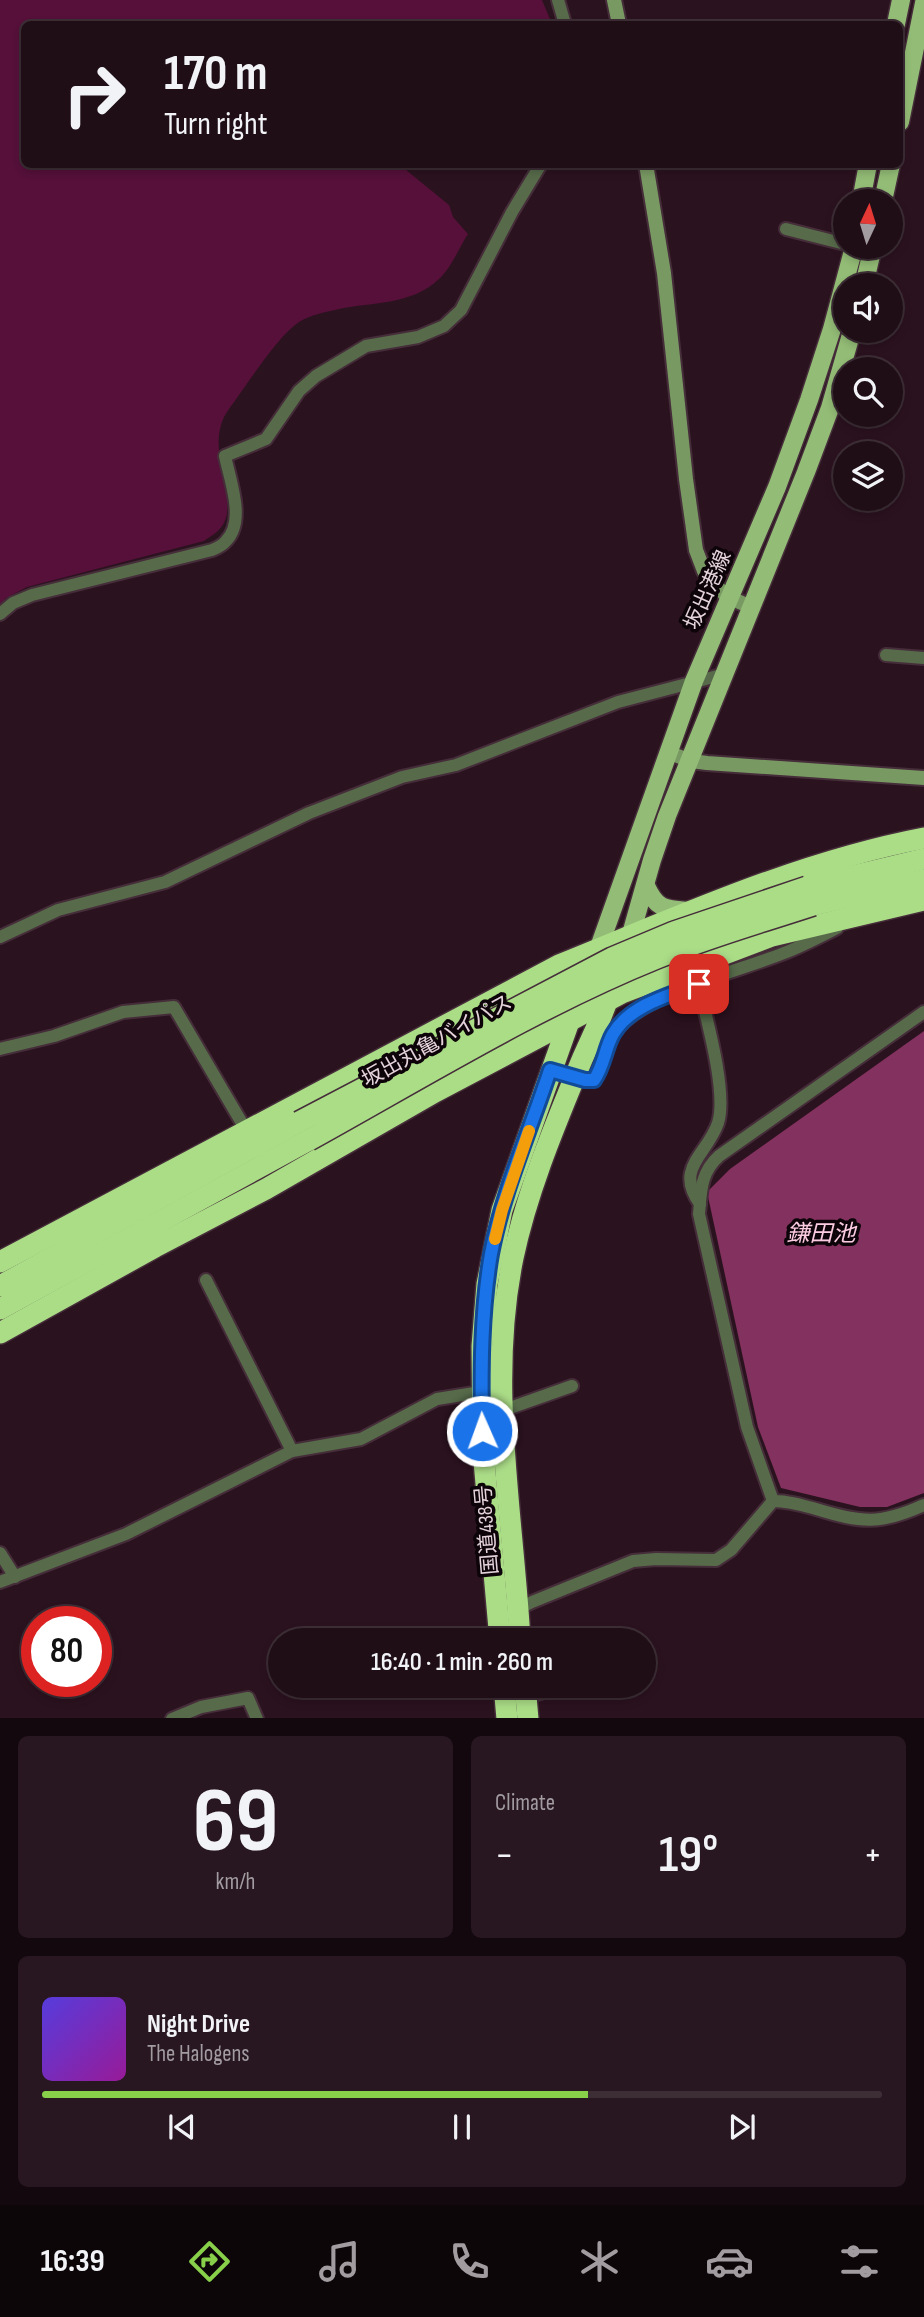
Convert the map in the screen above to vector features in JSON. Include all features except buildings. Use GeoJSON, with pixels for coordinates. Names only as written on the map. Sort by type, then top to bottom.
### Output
{"type":"FeatureCollection","features":[{"type":"Feature","properties":{"kind":"highway"},"geometry":{"type":"LineString","coordinates":[[0,1262],[559,965],[631,934],[795,873],[887,845],[924,838]]}},
{"type":"Feature","properties":{"kind":"highway","name":"坂出丸亀バイパス"},"geometry":{"type":"LineString","coordinates":[[0,1286],[586,990],[810,896],[924,859]]}},
{"type":"Feature","properties":{"kind":"highway","name":"坂出丸亀バイパス"},"geometry":{"type":"LineString","coordinates":[[810,896],[924,880]]}},
{"type":"Feature","properties":{"kind":"highway"},"geometry":{"type":"LineString","coordinates":[[0,1334],[435,1093],[622,993],[696,975],[772,936],[924,900]]}},
{"type":"Feature","properties":{"kind":"highway","name":"国道438号"},"geometry":{"type":"LineString","coordinates":[[520,1628],[501,1411],[505,1326],[513,1258],[535,1183],[631,934]]}},
{"type":"Feature","properties":{"kind":"highway","name":"国道438号"},"geometry":{"type":"LineString","coordinates":[[499,1628],[483,1450],[481,1392],[483,1334],[492,1254],[502,1210],[550,1070],[598,950]]}},
{"type":"Feature","properties":{"kind":"highway"},"geometry":{"type":"LineString","coordinates":[[518,1050],[533,1055],[544,1070],[541,1097]]}},
{"type":"Feature","properties":{"kind":"highway","name":"坂出丸亀バイパス"},"geometry":{"type":"LineString","coordinates":[[0,1309],[304,1131]]}},
{"type":"Feature","properties":{"kind":"highway"},"geometry":{"type":"LineString","coordinates":[[505,1698],[507,1718]]}},
{"type":"Feature","properties":{"kind":"highway"},"geometry":{"type":"LineString","coordinates":[[526,1698],[528,1718]]}},
{"type":"Feature","properties":{"kind":"main road"},"geometry":{"type":"LineString","coordinates":[[897,21],[901,0]]}},
{"type":"Feature","properties":{"kind":"main road"},"geometry":{"type":"LineString","coordinates":[[903,107],[924,3]]}},
{"type":"Feature","properties":{"kind":"main road"},"geometry":{"type":"LineString","coordinates":[[863,189],[867,168]]}},
{"type":"Feature","properties":{"kind":"main road"},"geometry":{"type":"LineString","coordinates":[[886,189],[890,168]]}},
{"type":"Feature","properties":{"kind":"main road","name":"坂出港線"},"geometry":{"type":"LineString","coordinates":[[598,950],[694,681],[776,487],[809,400],[851,259]]}},
{"type":"Feature","properties":{"kind":"main road"},"geometry":{"type":"LineString","coordinates":[[631,934],[667,816],[830,408],[849,343]]}},
{"type":"Feature","properties":{"kind":"main road"},"geometry":{"type":"LineString","coordinates":[[646,886],[653,901],[660,907],[691,912]]}},
{"type":"Feature","properties":{"kind":"street"},"geometry":{"type":"LineString","coordinates":[[558,0],[564,21]]}},
{"type":"Feature","properties":{"kind":"street"},"geometry":{"type":"LineString","coordinates":[[614,0],[618,21]]}},
{"type":"Feature","properties":{"kind":"street"},"geometry":{"type":"LineString","coordinates":[[0,614],[13,603],[32,595],[212,550],[226,542],[234,530],[236,516],[225,456],[266,439],[299,391],[316,376],[366,346],[418,337],[444,326],[461,310],[512,212],[539,168]]}},
{"type":"Feature","properties":{"kind":"street"},"geometry":{"type":"LineString","coordinates":[[647,168],[664,274],[696,550],[704,570],[728,597],[751,607]]}},
{"type":"Feature","properties":{"kind":"street"},"geometry":{"type":"LineString","coordinates":[[786,229],[833,241]]}},
{"type":"Feature","properties":{"kind":"street"},"geometry":{"type":"LineString","coordinates":[[886,656],[924,658]]}},
{"type":"Feature","properties":{"kind":"street"},"geometry":{"type":"LineString","coordinates":[[0,937],[58,909],[165,883],[309,813],[402,777],[456,765],[618,702],[725,674]]}},
{"type":"Feature","properties":{"kind":"street"},"geometry":{"type":"LineString","coordinates":[[670,753],[691,761],[924,778]]}},
{"type":"Feature","properties":{"kind":"street"},"geometry":{"type":"LineString","coordinates":[[550,1070],[594,1080],[612,1034],[630,1016],[696,975],[787,952],[840,926]]}},
{"type":"Feature","properties":{"kind":"street"},"geometry":{"type":"LineString","coordinates":[[696,975],[710,1031],[722,1103],[717,1124],[691,1169],[689,1179],[692,1193],[700,1204]]}},
{"type":"Feature","properties":{"kind":"street"},"geometry":{"type":"LineString","coordinates":[[0,1049],[54,1035],[123,1012],[174,1007],[246,1130]]}},
{"type":"Feature","properties":{"kind":"street"},"geometry":{"type":"LineString","coordinates":[[773,1501],[747,1427],[699,1214],[703,1178],[708,1166],[719,1156],[924,1012]]}},
{"type":"Feature","properties":{"kind":"street"},"geometry":{"type":"LineString","coordinates":[[206,1280],[292,1451]]}},
{"type":"Feature","properties":{"kind":"street"},"geometry":{"type":"LineString","coordinates":[[501,1411],[572,1386]]}},
{"type":"Feature","properties":{"kind":"street"},"geometry":{"type":"LineString","coordinates":[[0,1582],[127,1534],[292,1451],[361,1439],[437,1399],[481,1392]]}},
{"type":"Feature","properties":{"kind":"street"},"geometry":{"type":"LineString","coordinates":[[500,1628],[519,1609],[633,1562],[656,1559],[716,1560],[731,1550],[773,1501],[787,1501],[849,1519],[872,1521],[900,1516],[924,1505]]}},
{"type":"Feature","properties":{"kind":"street"},"geometry":{"type":"LineString","coordinates":[[0,1553],[15,1577]]}},
{"type":"Feature","properties":{"kind":"street"},"geometry":{"type":"LineString","coordinates":[[172,1718],[201,1707],[248,1698],[257,1718]]}},
{"type":"Feature","properties":{"kind":"shaded area"},"geometry":{"type":"Polygon","coordinates":[[[0,0],[542,0],[551,21],[21,21],[21,168],[404,168],[449,205],[453,217],[468,234],[439,279],[417,294],[313,316],[299,322],[280,340],[229,409],[222,423],[219,454],[227,512],[224,523],[215,533],[204,541],[27,587],[6,598],[0,605],[0,0]]]}},
{"type":"Feature","properties":{"kind":"water","name":"鎌田池"},"geometry":{"type":"Polygon","coordinates":[[[924,1031],[924,1493],[887,1507],[860,1507],[781,1488],[758,1427],[707,1192],[730,1169],[924,1031]]]}},
{"type":"Feature","properties":{"kind":"slow traffic"},"geometry":{"type":"LineString","coordinates":[[495,1239],[529,1131]]}},
{"type":"Feature","properties":{"kind":"route"},"geometry":{"type":"LineString","coordinates":[[482,1431],[482,1346],[492,1254],[507,1193],[550,1070],[588,1081],[594,1080],[612,1034],[630,1016],[654,1001],[699,984]]}}]}
